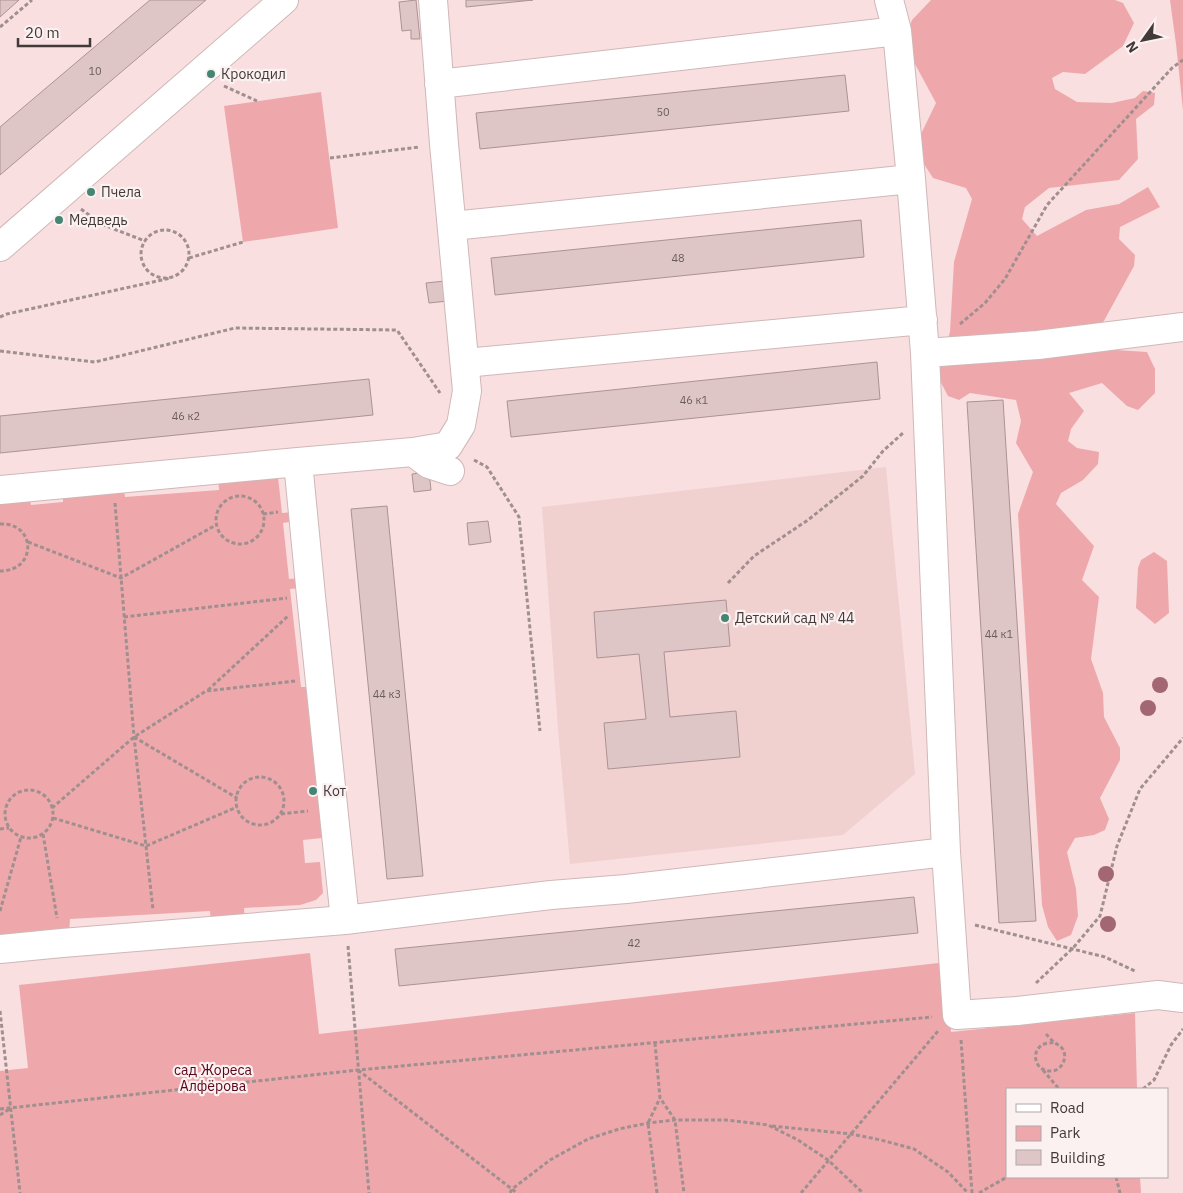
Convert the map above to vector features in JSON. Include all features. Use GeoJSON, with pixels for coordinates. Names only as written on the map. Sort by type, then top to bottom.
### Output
{"type":"FeatureCollection","features":[{"type":"Feature","properties":{"kind":"lane"},"geometry":{"type":"LineString","coordinates":[[0,247],[284,0]]}},
{"type":"Feature","properties":{"kind":"lane"},"geometry":{"type":"LineString","coordinates":[[0,490],[413,452],[449,458],[462,425],[468,391],[444,144],[433,0]]}},
{"type":"Feature","properties":{"kind":"lane"},"geometry":{"type":"LineString","coordinates":[[889,0],[897,31],[923,320],[929,423],[946,852],[957,1015],[1005,1012],[1158,995],[1183,998]]}},
{"type":"Feature","properties":{"kind":"lane"},"geometry":{"type":"LineString","coordinates":[[439,84],[897,31]]}},
{"type":"Feature","properties":{"kind":"lane"},"geometry":{"type":"LineString","coordinates":[[452,226],[911,180]]}},
{"type":"Feature","properties":{"kind":"lane"},"geometry":{"type":"LineString","coordinates":[[465,363],[923,320]]}},
{"type":"Feature","properties":{"kind":"lane"},"geometry":{"type":"LineString","coordinates":[[925,353],[1038,345],[1183,328]]}},
{"type":"Feature","properties":{"kind":"lane"},"geometry":{"type":"LineString","coordinates":[[298,462],[310,596],[345,920]]}},
{"type":"Feature","properties":{"kind":"lane"},"geometry":{"type":"LineString","coordinates":[[0,950],[62,943],[345,920],[946,852]]}},
{"type":"Feature","properties":{"kind":"path"},"geometry":{"type":"LineString","coordinates":[[0,27],[32,0]]}},
{"type":"Feature","properties":{"kind":"path"},"geometry":{"type":"LineString","coordinates":[[955,328],[985,303],[1005,279],[1047,205],[1172,68],[1183,60]]}},
{"type":"Feature","properties":{"kind":"path"},"geometry":{"type":"LineString","coordinates":[[198,74],[257,101]]}},
{"type":"Feature","properties":{"kind":"path"},"geometry":{"type":"LineString","coordinates":[[330,158],[444,144]]}},
{"type":"Feature","properties":{"kind":"path"},"geometry":{"type":"LineString","coordinates":[[60,194],[101,224],[145,241]]}},
{"type":"Feature","properties":{"kind":"path"},"geometry":{"type":"LineString","coordinates":[[0,317],[171,278],[180,274],[186,267],[189,258],[189,248],[185,240],[178,233],[160,230],[151,234],[145,241],[142,250],[142,260],[146,268],[153,274],[162,278],[171,278]]}},
{"type":"Feature","properties":{"kind":"path"},"geometry":{"type":"LineString","coordinates":[[189,258],[243,242]]}},
{"type":"Feature","properties":{"kind":"path"},"geometry":{"type":"LineString","coordinates":[[0,351],[95,362],[235,328],[397,330],[440,393]]}},
{"type":"Feature","properties":{"kind":"path"},"geometry":{"type":"LineString","coordinates":[[728,583],[754,556],[808,520],[863,476],[883,451],[908,428],[929,423]]}},
{"type":"Feature","properties":{"kind":"path"},"geometry":{"type":"LineString","coordinates":[[449,458],[487,467],[519,517],[540,731]]}},
{"type":"Feature","properties":{"kind":"path"},"geometry":{"type":"LineString","coordinates":[[113,479],[134,737],[156,936]]}},
{"type":"Feature","properties":{"kind":"path"},"geometry":{"type":"LineString","coordinates":[[234,496],[244,496],[253,499],[263,514],[264,524],[260,533],[246,543],[236,544],[227,540],[220,534],[216,526],[216,516],[219,507],[226,500],[234,496]]}},
{"type":"Feature","properties":{"kind":"path"},"geometry":{"type":"LineString","coordinates":[[0,524],[8,523],[17,526],[24,533],[28,542],[28,551],[18,567],[10,571],[0,571]]}},
{"type":"Feature","properties":{"kind":"path"},"geometry":{"type":"LineString","coordinates":[[28,542],[121,578],[216,526]]}},
{"type":"Feature","properties":{"kind":"path"},"geometry":{"type":"LineString","coordinates":[[124,617],[310,596]]}},
{"type":"Feature","properties":{"kind":"path"},"geometry":{"type":"LineString","coordinates":[[52,808],[134,737],[206,691],[310,596]]}},
{"type":"Feature","properties":{"kind":"path"},"geometry":{"type":"LineString","coordinates":[[206,691],[320,679]]}},
{"type":"Feature","properties":{"kind":"path"},"geometry":{"type":"LineString","coordinates":[[134,737],[237,798]]}},
{"type":"Feature","properties":{"kind":"path"},"geometry":{"type":"LineString","coordinates":[[1005,1012],[1073,948],[1100,916],[1117,846],[1140,789],[1183,738]]}},
{"type":"Feature","properties":{"kind":"path"},"geometry":{"type":"LineString","coordinates":[[255,778],[273,781],[280,787],[284,796],[284,806],[281,814],[275,821],[266,825],[257,826],[248,822],[241,816],[237,807],[240,789],[246,782],[255,778]]}},
{"type":"Feature","properties":{"kind":"path"},"geometry":{"type":"LineString","coordinates":[[32,790],[48,800],[52,808],[53,818],[43,834],[32,838],[21,837],[14,834],[9,828],[5,820],[5,810],[14,794],[32,790]]}},
{"type":"Feature","properties":{"kind":"path"},"geometry":{"type":"LineString","coordinates":[[53,818],[146,846],[237,807]]}},
{"type":"Feature","properties":{"kind":"path"},"geometry":{"type":"LineString","coordinates":[[0,829],[9,828]]}},
{"type":"Feature","properties":{"kind":"path"},"geometry":{"type":"LineString","coordinates":[[43,834],[62,943]]}},
{"type":"Feature","properties":{"kind":"path"},"geometry":{"type":"LineString","coordinates":[[0,911],[21,837]]}},
{"type":"Feature","properties":{"kind":"path"},"geometry":{"type":"LineString","coordinates":[[345,920],[369,1193]]}},
{"type":"Feature","properties":{"kind":"path"},"geometry":{"type":"LineString","coordinates":[[952,920],[1073,948],[1105,957],[1138,972]]}},
{"type":"Feature","properties":{"kind":"path"},"geometry":{"type":"LineString","coordinates":[[0,1011],[20,1193]]}},
{"type":"Feature","properties":{"kind":"path"},"geometry":{"type":"LineString","coordinates":[[0,1109],[358,1070],[957,1015]]}},
{"type":"Feature","properties":{"kind":"path"},"geometry":{"type":"LineString","coordinates":[[801,1193],[936,1034],[957,1015]]}},
{"type":"Feature","properties":{"kind":"path"},"geometry":{"type":"LineString","coordinates":[[957,1015],[962,1042],[972,1193]]}},
{"type":"Feature","properties":{"kind":"path"},"geometry":{"type":"LineString","coordinates":[[1144,1088],[1154,1080],[1171,1045],[1183,1029]]}},
{"type":"Feature","properties":{"kind":"path"},"geometry":{"type":"LineString","coordinates":[[1043,1070],[1056,1070],[1062,1066],[1064,1053],[1055,1043],[1049,1042],[1038,1048],[1036,1060],[1038,1065],[1058,1088]]}},
{"type":"Feature","properties":{"kind":"path"},"geometry":{"type":"LineString","coordinates":[[655,1043],[660,1098],[676,1120],[684,1193]]}},
{"type":"Feature","properties":{"kind":"path"},"geometry":{"type":"LineString","coordinates":[[358,1070],[511,1191],[517,1193]]}},
{"type":"Feature","properties":{"kind":"path"},"geometry":{"type":"LineString","coordinates":[[657,1193],[648,1122],[660,1098]]}},
{"type":"Feature","properties":{"kind":"path"},"geometry":{"type":"LineString","coordinates":[[0,1115],[11,1108]]}},
{"type":"Feature","properties":{"kind":"path"},"geometry":{"type":"LineString","coordinates":[[511,1191],[550,1160],[588,1139],[648,1122],[726,1120],[851,1134],[914,1149],[948,1172],[968,1193]]}},
{"type":"Feature","properties":{"kind":"path"},"geometry":{"type":"LineString","coordinates":[[768,1126],[798,1140],[828,1160],[863,1193]]}},
{"type":"Feature","properties":{"kind":"path"},"geometry":{"type":"LineString","coordinates":[[979,1193],[1006,1178]]}},
{"type":"Feature","properties":{"kind":"path"},"geometry":{"type":"LineString","coordinates":[[1116,1178],[1120,1193]]}},
{"type":"Feature","properties":{"kind":"shaded area","name":"Детский сад № 44"},"geometry":{"type":"Polygon","coordinates":[[[886,467],[915,774],[843,835],[570,864],[542,507],[886,467]]]}},
{"type":"Feature","properties":{"kind":"green space"},"geometry":{"type":"Polygon","coordinates":[[[931,0],[1115,0],[1123,3],[1134,23],[1123,46],[1085,74],[1063,72],[1052,78],[1055,89],[1077,102],[1112,103],[1135,98],[1143,91],[1155,93],[1154,105],[1136,119],[1138,159],[1119,180],[1049,188],[1025,207],[1022,219],[1037,236],[1086,210],[1119,204],[1148,187],[1160,207],[1120,227],[1119,239],[1135,255],[1134,266],[1094,339],[1100,349],[1147,352],[1155,369],[1155,393],[1138,410],[1127,406],[1102,383],[1069,393],[1084,411],[1071,429],[1068,441],[1077,448],[1099,452],[1098,464],[1083,480],[1061,493],[1056,504],[1094,546],[1082,580],[1099,597],[1091,659],[1103,693],[1104,717],[1120,748],[1120,760],[1100,798],[1109,819],[1105,830],[1094,835],[1075,838],[1067,852],[1076,889],[1078,916],[1071,935],[1057,941],[1048,927],[1042,905],[1018,514],[1033,472],[1016,443],[1021,421],[1016,400],[970,393],[959,400],[948,396],[937,375],[950,332],[954,262],[972,199],[966,188],[933,178],[920,158],[921,134],[936,103],[915,64],[908,31],[912,20],[931,0]]]}},
{"type":"Feature","properties":{"kind":"green space"},"geometry":{"type":"Polygon","coordinates":[[[1170,0],[1183,0],[1183,110],[1176,44],[1170,0]]]}},
{"type":"Feature","properties":{"kind":"green space"},"geometry":{"type":"Polygon","coordinates":[[[321,92],[338,228],[243,242],[224,106],[321,92]]]}},
{"type":"Feature","properties":{"kind":"green space"},"geometry":{"type":"Polygon","coordinates":[[[218,475],[278,477],[282,513],[294,512],[295,521],[283,523],[289,579],[300,578],[301,588],[290,589],[301,687],[306,687],[322,838],[303,840],[305,863],[320,862],[323,893],[316,900],[300,905],[244,908],[245,921],[211,923],[210,911],[70,919],[69,934],[0,939],[0,498],[29,495],[31,505],[63,502],[63,493],[124,488],[125,497],[219,490],[218,475]]]}},
{"type":"Feature","properties":{"kind":"green space"},"geometry":{"type":"Polygon","coordinates":[[[1154,552],[1167,561],[1169,613],[1155,624],[1136,608],[1138,568],[1141,560],[1154,552]]]}},
{"type":"Feature","properties":{"kind":"green space","name":"сад Жореса Алфёрова"},"geometry":{"type":"Polygon","coordinates":[[[310,953],[319,1034],[947,962],[951,1032],[1135,1013],[1137,1088],[1006,1088],[1006,1178],[1140,1178],[1141,1193],[0,1193],[0,1071],[28,1068],[19,985],[310,953]]]}},
{"type":"Feature","properties":{"kind":"building"},"geometry":{"type":"Polygon","coordinates":[[[0,0],[19,0],[0,17],[0,0]]]}},
{"type":"Feature","properties":{"kind":"building"},"geometry":{"type":"Polygon","coordinates":[[[150,0],[206,0],[0,175],[0,127],[150,0]]]}},
{"type":"Feature","properties":{"kind":"building"},"geometry":{"type":"Polygon","coordinates":[[[416,0],[420,39],[411,39],[411,30],[402,31],[399,2],[416,0]]]}},
{"type":"Feature","properties":{"kind":"building"},"geometry":{"type":"Polygon","coordinates":[[[466,0],[533,0],[466,7],[466,0]]]}},
{"type":"Feature","properties":{"kind":"building"},"geometry":{"type":"Polygon","coordinates":[[[845,75],[849,111],[480,149],[476,113],[845,75]]]}},
{"type":"Feature","properties":{"kind":"building"},"geometry":{"type":"Polygon","coordinates":[[[861,220],[864,257],[495,295],[491,258],[861,220]]]}},
{"type":"Feature","properties":{"kind":"building"},"geometry":{"type":"Polygon","coordinates":[[[445,281],[448,301],[429,303],[426,283],[445,281]]]}},
{"type":"Feature","properties":{"kind":"building"},"geometry":{"type":"Polygon","coordinates":[[[877,362],[880,399],[511,437],[507,401],[877,362]]]}},
{"type":"Feature","properties":{"kind":"building"},"geometry":{"type":"Polygon","coordinates":[[[369,379],[373,415],[0,453],[0,416],[369,379]]]}},
{"type":"Feature","properties":{"kind":"building"},"geometry":{"type":"Polygon","coordinates":[[[1003,400],[1036,921],[999,923],[967,402],[1003,400]]]}},
{"type":"Feature","properties":{"kind":"building"},"geometry":{"type":"Polygon","coordinates":[[[429,472],[431,490],[414,492],[412,474],[429,472]]]}},
{"type":"Feature","properties":{"kind":"building"},"geometry":{"type":"Polygon","coordinates":[[[387,506],[423,876],[387,879],[351,509],[387,506]]]}},
{"type":"Feature","properties":{"kind":"building"},"geometry":{"type":"Polygon","coordinates":[[[488,521],[491,542],[469,545],[467,523],[488,521]]]}},
{"type":"Feature","properties":{"kind":"building"},"geometry":{"type":"Polygon","coordinates":[[[726,600],[730,646],[664,652],[670,717],[736,711],[740,757],[608,769],[604,723],[646,719],[639,654],[597,658],[594,612],[726,600]]]}},
{"type":"Feature","properties":{"kind":"building"},"geometry":{"type":"Polygon","coordinates":[[[914,897],[918,933],[399,986],[395,949],[914,897]]]}},
{"type":"Feature","properties":{"kind":"place","name":"Крокодил"},"geometry":{"type":"Point","coordinates":[211,74]}},
{"type":"Feature","properties":{"kind":"place","name":"Пчела"},"geometry":{"type":"Point","coordinates":[91,192]}},
{"type":"Feature","properties":{"kind":"place","name":"Медведь"},"geometry":{"type":"Point","coordinates":[59,220]}},
{"type":"Feature","properties":{"kind":"place","name":"Детский сад № 44"},"geometry":{"type":"Point","coordinates":[725,618]}},
{"type":"Feature","properties":{"kind":"place","name":"Кот"},"geometry":{"type":"Point","coordinates":[313,791]}}]}
